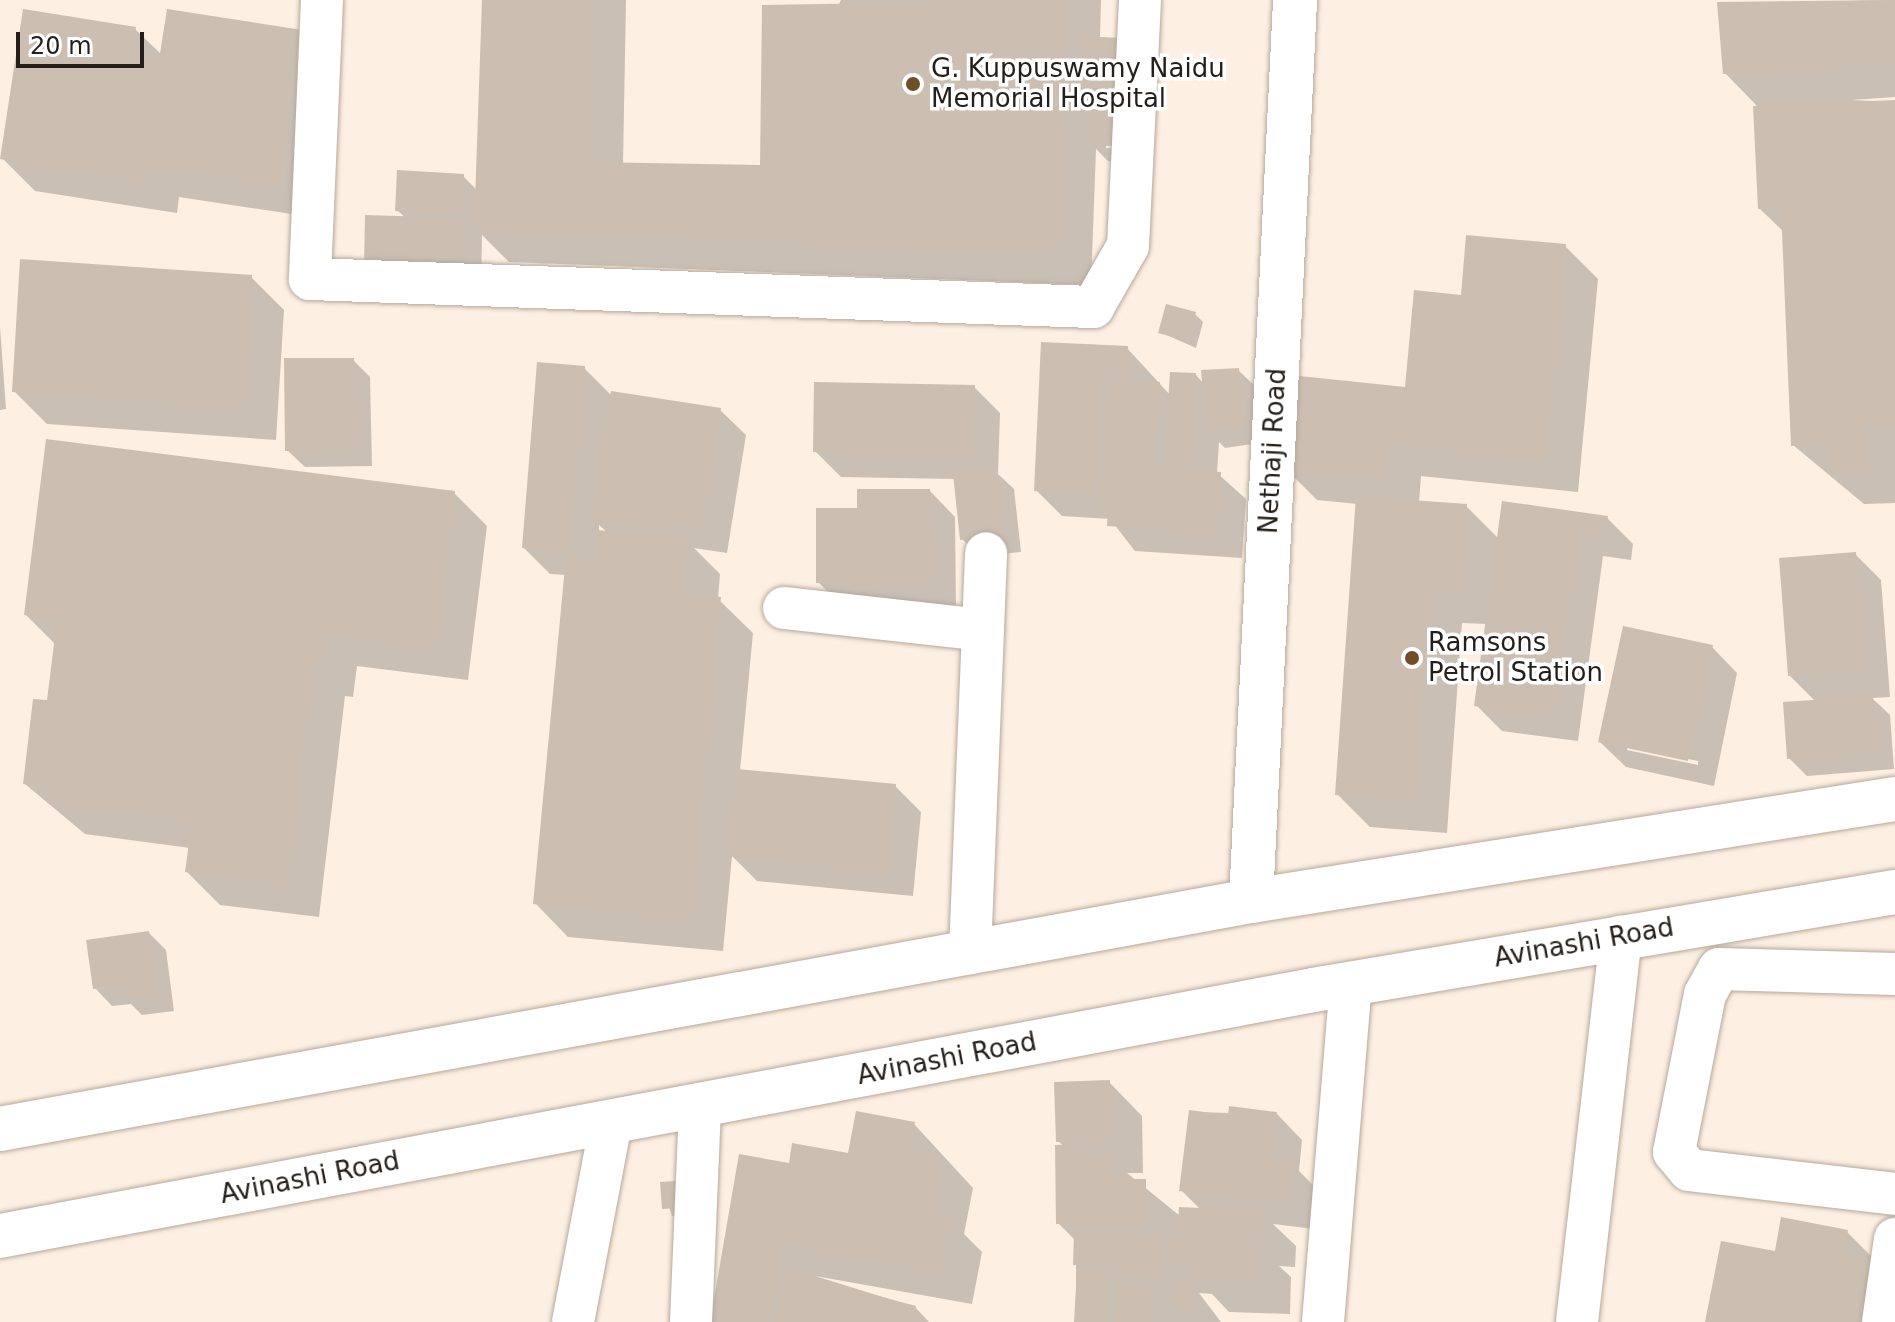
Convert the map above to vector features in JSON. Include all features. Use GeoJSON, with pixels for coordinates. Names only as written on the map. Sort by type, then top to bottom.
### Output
{"type":"FeatureCollection","features":[{"type":"Feature","properties":{"kind":"main road","name":"Nethaji Road"},"geometry":{"type":"LineString","coordinates":[[1251,901],[1295,0]]}},
{"type":"Feature","properties":{"kind":"main road"},"geometry":{"type":"LineString","coordinates":[[0,1129],[1251,901],[1895,799]]}},
{"type":"Feature","properties":{"kind":"main road","name":"Avinashi Road"},"geometry":{"type":"LineString","coordinates":[[0,1236],[1351,984],[1895,892]]}},
{"type":"Feature","properties":{"kind":"street"},"geometry":{"type":"LineString","coordinates":[[322,0],[310,279],[1093,307],[1128,246],[1140,0]]}},
{"type":"Feature","properties":{"kind":"street"},"geometry":{"type":"LineString","coordinates":[[970,953],[986,553]]}},
{"type":"Feature","properties":{"kind":"street"},"geometry":{"type":"LineString","coordinates":[[784,608],[983,630]]}},
{"type":"Feature","properties":{"kind":"street"},"geometry":{"type":"LineString","coordinates":[[1577,1322],[1621,936]]}},
{"type":"Feature","properties":{"kind":"street"},"geometry":{"type":"LineString","coordinates":[[1895,974],[1719,969],[1705,994],[1674,1152],[1689,1170],[1895,1194]]}},
{"type":"Feature","properties":{"kind":"street"},"geometry":{"type":"LineString","coordinates":[[1323,1322],[1351,984]]}},
{"type":"Feature","properties":{"kind":"street"},"geometry":{"type":"LineString","coordinates":[[691,1322],[700,1105]]}},
{"type":"Feature","properties":{"kind":"street"},"geometry":{"type":"LineString","coordinates":[[573,1322],[611,1122]]}},
{"type":"Feature","properties":{"kind":"street"},"geometry":{"type":"LineString","coordinates":[[1883,1322],[1895,1239]]}},
{"type":"Feature","properties":{"kind":"building","name":"G. Kuppuswamy Naidu Memorial Hospital"},"geometry":{"type":"Polygon","coordinates":[[[482,0],[593,0],[590,162],[760,165],[762,5],[1068,0],[1058,253],[474,229],[482,0]]]}},
{"type":"Feature","properties":{"kind":"building"},"geometry":{"type":"Polygon","coordinates":[[[1895,0],[1895,62],[1723,74],[1717,2],[1895,0]]]}},
{"type":"Feature","properties":{"kind":"building"},"geometry":{"type":"Polygon","coordinates":[[[23,9],[136,27],[132,56],[159,60],[167,9],[302,30],[279,185],[147,165],[144,181],[0,159],[23,9]]]}},
{"type":"Feature","properties":{"kind":"building"},"geometry":{"type":"Polygon","coordinates":[[[1084,36],[1120,38],[1114,146],[1089,145],[1090,116],[1079,115],[1084,36]]]}},
{"type":"Feature","properties":{"kind":"building"},"geometry":{"type":"Polygon","coordinates":[[[1895,100],[1895,423],[1862,424],[1865,470],[1828,471],[1827,444],[1791,446],[1781,208],[1758,209],[1753,106],[1895,100]]]}},
{"type":"Feature","properties":{"kind":"building"},"geometry":{"type":"Polygon","coordinates":[[[397,170],[464,174],[462,215],[395,211],[397,170]]]}},
{"type":"Feature","properties":{"kind":"building"},"geometry":{"type":"Polygon","coordinates":[[[365,215],[465,218],[464,270],[364,267],[365,215]]]}},
{"type":"Feature","properties":{"kind":"building"},"geometry":{"type":"Polygon","coordinates":[[[1466,235],[1566,244],[1546,459],[1389,444],[1386,478],[1282,468],[1290,375],[1405,387],[1414,290],[1461,295],[1466,235]]]}},
{"type":"Feature","properties":{"kind":"building"},"geometry":{"type":"Polygon","coordinates":[[[20,259],[252,275],[243,407],[12,392],[20,259]]]}},
{"type":"Feature","properties":{"kind":"building"},"geometry":{"type":"Polygon","coordinates":[[[1166,304],[1196,312],[1188,341],[1158,333],[1166,304]]]}},
{"type":"Feature","properties":{"kind":"building"},"geometry":{"type":"Polygon","coordinates":[[[1041,342],[1128,346],[1126,376],[1102,375],[1095,494],[1034,491],[1041,342]]]}},
{"type":"Feature","properties":{"kind":"building"},"geometry":{"type":"Polygon","coordinates":[[[284,358],[354,358],[355,450],[285,451],[284,358]]]}},
{"type":"Feature","properties":{"kind":"building"},"geometry":{"type":"Polygon","coordinates":[[[537,362],[585,366],[570,552],[522,548],[537,362]]]}},
{"type":"Feature","properties":{"kind":"building"},"geometry":{"type":"Polygon","coordinates":[[[1239,368],[1243,426],[1206,431],[1201,370],[1239,368]]]}},
{"type":"Feature","properties":{"kind":"building"},"geometry":{"type":"Polygon","coordinates":[[[1170,372],[1196,373],[1191,470],[1221,472],[1217,533],[1107,526],[1108,505],[1100,504],[1108,379],[1160,382],[1154,466],[1164,467],[1170,372]]]}},
{"type":"Feature","properties":{"kind":"building"},"geometry":{"type":"Polygon","coordinates":[[[814,382],[975,385],[973,455],[813,452],[814,382]]]}},
{"type":"Feature","properties":{"kind":"building"},"geometry":{"type":"Polygon","coordinates":[[[611,391],[721,408],[702,528],[667,523],[665,531],[591,519],[611,391]]]}},
{"type":"Feature","properties":{"kind":"building"},"geometry":{"type":"Polygon","coordinates":[[[46,439],[455,491],[436,648],[324,634],[321,665],[312,664],[287,885],[185,872],[192,821],[49,802],[51,788],[23,784],[33,699],[47,700],[57,620],[24,615],[46,439]]]}},
{"type":"Feature","properties":{"kind":"building"},"geometry":{"type":"Polygon","coordinates":[[[997,469],[1004,535],[960,540],[953,474],[997,469]]]}},
{"type":"Feature","properties":{"kind":"building"},"geometry":{"type":"Polygon","coordinates":[[[857,489],[930,489],[931,582],[816,583],[816,508],[857,508],[857,489]]]}},
{"type":"Feature","properties":{"kind":"building"},"geometry":{"type":"Polygon","coordinates":[[[1356,496],[1467,504],[1461,593],[1429,591],[1415,801],[1335,795],[1356,496]]]}},
{"type":"Feature","properties":{"kind":"building"},"geometry":{"type":"Polygon","coordinates":[[[1502,501],[1608,516],[1605,535],[1578,531],[1553,717],[1474,706],[1502,501]]]}},
{"type":"Feature","properties":{"kind":"building"},"geometry":{"type":"Polygon","coordinates":[[[597,530],[688,539],[683,594],[721,597],[690,919],[533,904],[566,556],[594,559],[597,530]]]}},
{"type":"Feature","properties":{"kind":"building"},"geometry":{"type":"Polygon","coordinates":[[[1856,552],[1865,671],[1788,676],[1779,558],[1856,552]]]}},
{"type":"Feature","properties":{"kind":"building"},"geometry":{"type":"Polygon","coordinates":[[[1623,626],[1713,645],[1688,761],[1598,742],[1623,626]]]}},
{"type":"Feature","properties":{"kind":"building"},"geometry":{"type":"Polygon","coordinates":[[[1873,696],[1878,752],[1787,759],[1783,702],[1873,696]]]}},
{"type":"Feature","properties":{"kind":"building"},"geometry":{"type":"Polygon","coordinates":[[[737,769],[896,784],[888,872],[729,856],[737,769]]]}},
{"type":"Feature","properties":{"kind":"building"},"geometry":{"type":"Polygon","coordinates":[[[149,931],[158,994],[122,998],[121,986],[93,989],[86,940],[149,931]]]}},
{"type":"Feature","properties":{"kind":"building"},"geometry":{"type":"Polygon","coordinates":[[[1110,1080],[1111,1140],[1056,1142],[1054,1082],[1110,1080]]]}},
{"type":"Feature","properties":{"kind":"building"},"geometry":{"type":"Polygon","coordinates":[[[1229,1106],[1277,1112],[1272,1161],[1294,1163],[1288,1204],[1179,1191],[1189,1110],[1228,1115],[1229,1106]]]}},
{"type":"Feature","properties":{"kind":"building"},"geometry":{"type":"Polygon","coordinates":[[[856,1111],[915,1122],[910,1148],[940,1153],[929,1213],[949,1217],[939,1272],[783,1244],[769,1322],[710,1322],[739,1154],[789,1163],[792,1143],[848,1153],[856,1111]]]}},
{"type":"Feature","properties":{"kind":"building"},"geometry":{"type":"Polygon","coordinates":[[[1084,1144],[1084,1155],[1111,1155],[1111,1179],[1146,1179],[1146,1224],[1056,1224],[1055,1145],[1084,1144]]]}},
{"type":"Feature","properties":{"kind":"building"},"geometry":{"type":"Polygon","coordinates":[[[691,1180],[694,1207],[662,1209],[660,1182],[691,1180]]]}},
{"type":"Feature","properties":{"kind":"building"},"geometry":{"type":"Polygon","coordinates":[[[1179,1207],[1263,1211],[1262,1235],[1243,1233],[1243,1241],[1259,1242],[1257,1281],[1194,1279],[1190,1263],[1166,1261],[1167,1236],[1177,1237],[1179,1207]]]}},
{"type":"Feature","properties":{"kind":"building"},"geometry":{"type":"Polygon","coordinates":[[[1781,1217],[1848,1230],[1843,1258],[1875,1264],[1863,1322],[1705,1322],[1721,1241],[1775,1251],[1781,1217]]]}},
{"type":"Feature","properties":{"kind":"building"},"geometry":{"type":"Polygon","coordinates":[[[1074,1232],[1161,1235],[1160,1278],[1113,1277],[1113,1267],[1073,1265],[1074,1232]]]}},
{"type":"Feature","properties":{"kind":"building"},"geometry":{"type":"Polygon","coordinates":[[[1077,1269],[1109,1271],[1106,1322],[1074,1322],[1077,1269]]]}},
{"type":"Feature","properties":{"kind":"building"},"geometry":{"type":"Polygon","coordinates":[[[788,1272],[916,1306],[912,1322],[776,1322],[788,1272]]]}},
{"type":"Feature","properties":{"kind":"building"},"geometry":{"type":"Polygon","coordinates":[[[1172,1280],[1188,1280],[1189,1307],[1173,1307],[1172,1280]]]}},
{"type":"Feature","properties":{"kind":"building"},"geometry":{"type":"Polygon","coordinates":[[[1115,1283],[1155,1285],[1153,1322],[1114,1322],[1115,1283]]]}},
{"type":"Feature","properties":{"kind":"place","name":"G. Kuppuswamy Naidu Memorial Hospital"},"geometry":{"type":"Point","coordinates":[913,84]}},
{"type":"Feature","properties":{"kind":"place","name":"Ramsons Petrol Station"},"geometry":{"type":"Point","coordinates":[1412,658]}}]}
